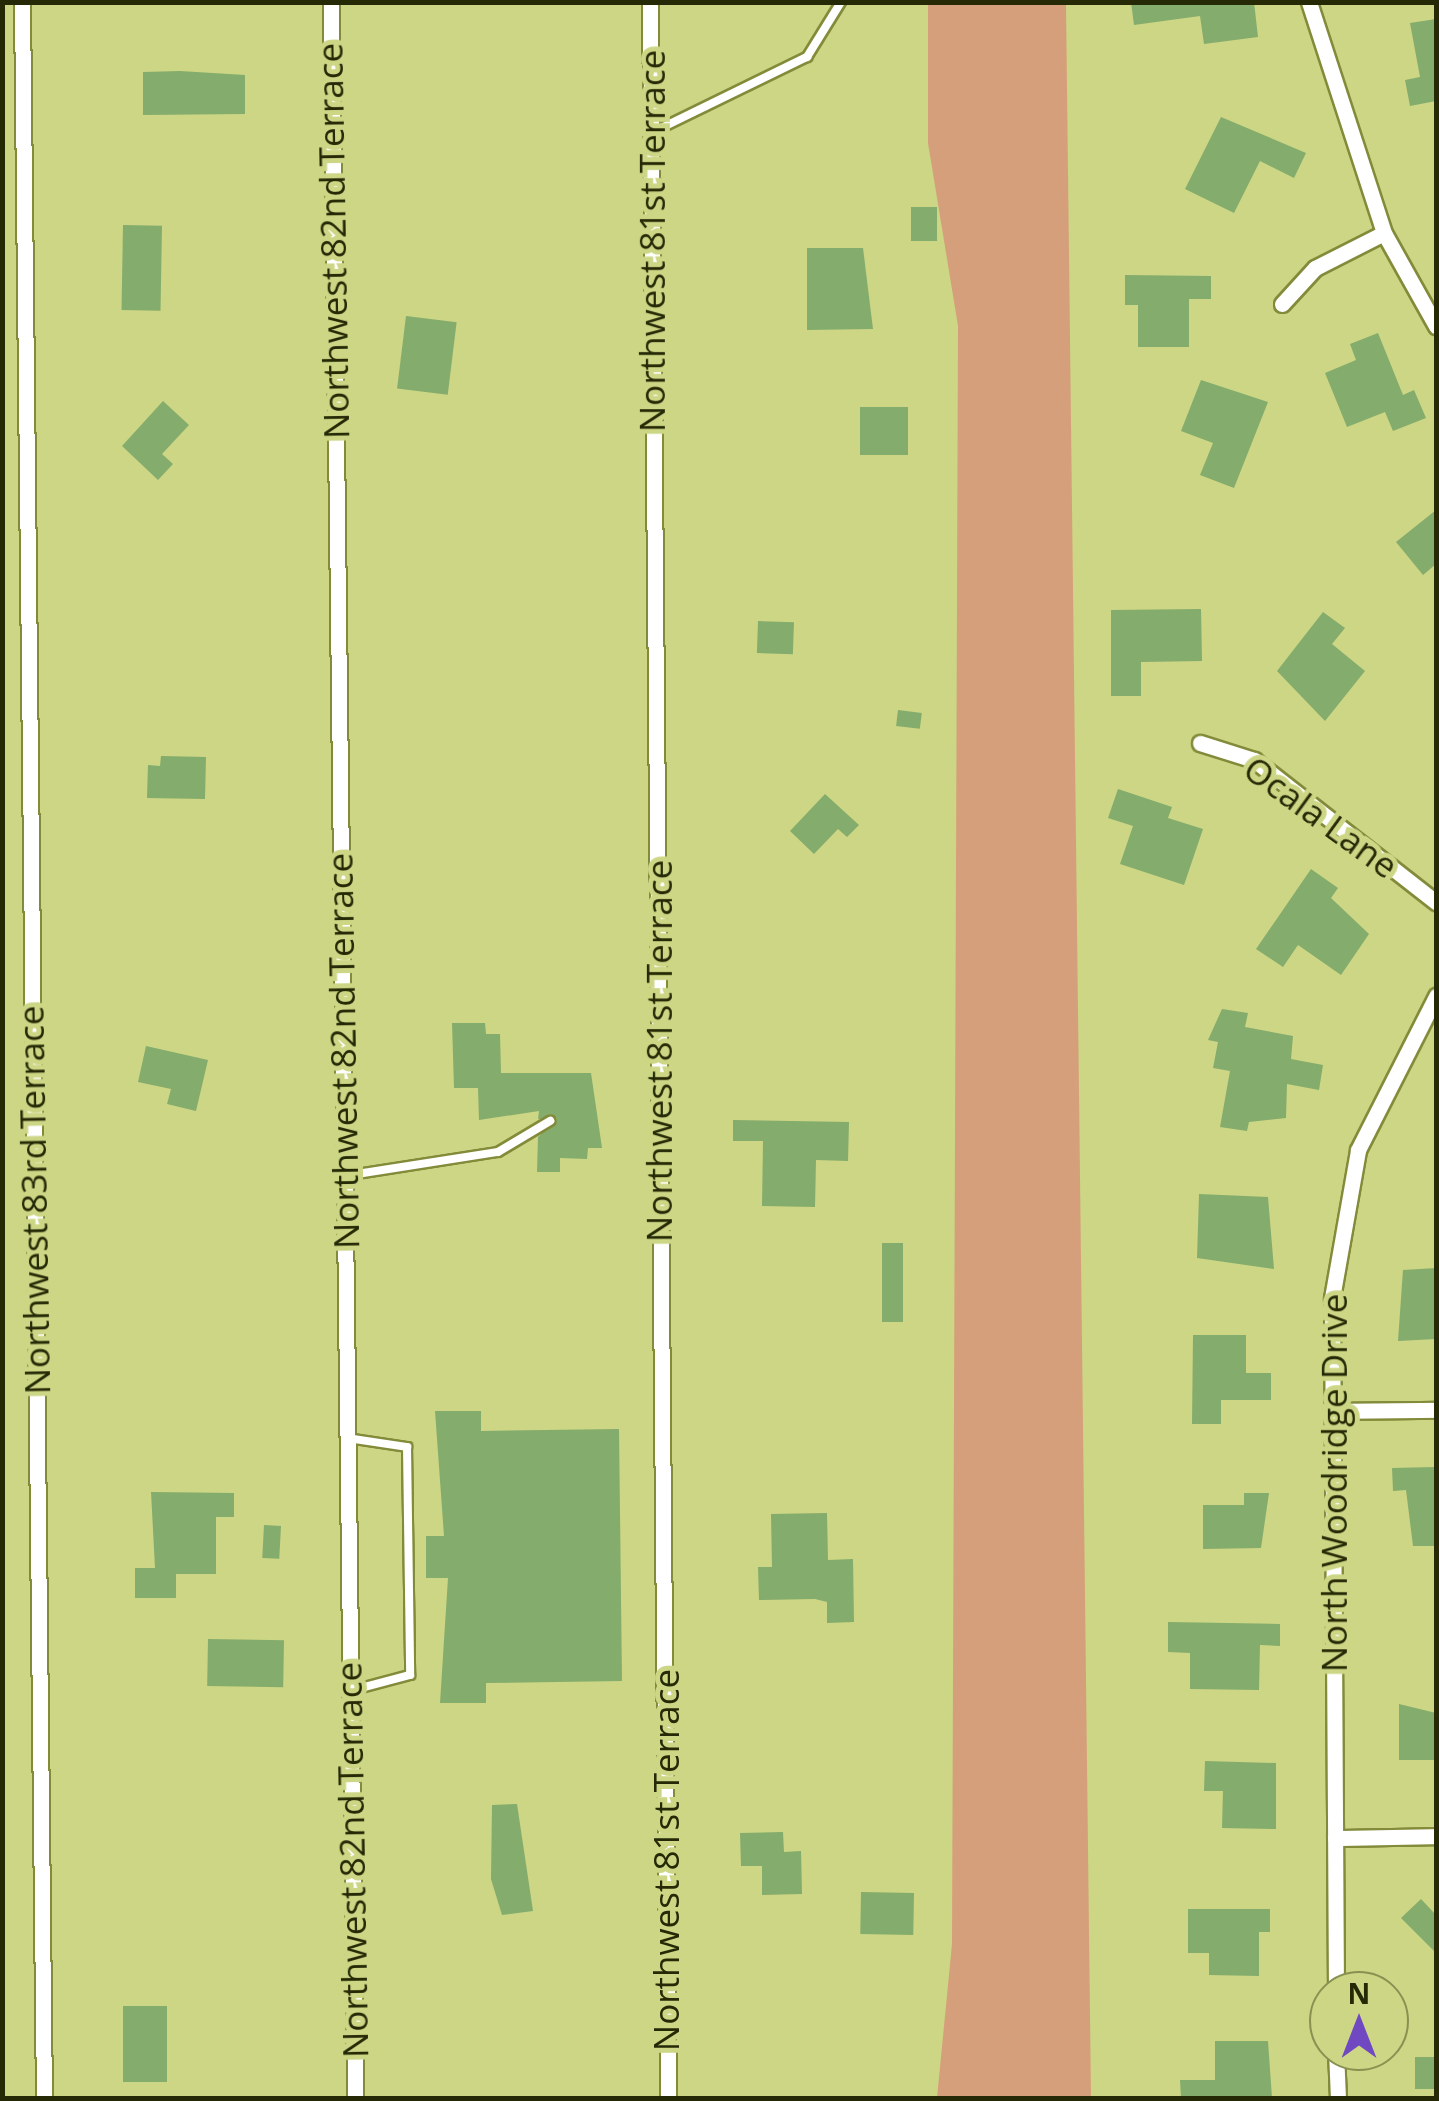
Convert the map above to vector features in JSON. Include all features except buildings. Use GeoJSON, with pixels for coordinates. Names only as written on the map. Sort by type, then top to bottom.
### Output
{"type":"FeatureCollection","features":[{"type":"Feature","properties":{"kind":"street","name":"Northwest 83rd Terrace"},"geometry":{"type":"LineString","coordinates":[[22,2],[44,2098]]}},
{"type":"Feature","properties":{"kind":"street","name":"Northwest 82nd Terrace"},"geometry":{"type":"LineString","coordinates":[[331,2],[355,2098]]}},
{"type":"Feature","properties":{"kind":"street","name":"Northwest 81st Terrace"},"geometry":{"type":"LineString","coordinates":[[650,2],[668,2098]]}},
{"type":"Feature","properties":{"kind":"street"},"geometry":{"type":"LineString","coordinates":[[1309,2],[1384,233],[1436,326]]}},
{"type":"Feature","properties":{"kind":"street"},"geometry":{"type":"LineString","coordinates":[[1282,304],[1315,268],[1384,233]]}},
{"type":"Feature","properties":{"kind":"street","name":"Ocala Lane"},"geometry":{"type":"LineString","coordinates":[[1200,744],[1254,760],[1436,902]]}},
{"type":"Feature","properties":{"kind":"street","name":"North Woodridge Drive"},"geometry":{"type":"LineString","coordinates":[[1336,1971],[1332,1298],[1358,1150],[1436,996]]}},
{"type":"Feature","properties":{"kind":"street"},"geometry":{"type":"LineString","coordinates":[[1332,1410],[1436,1410]]}},
{"type":"Feature","properties":{"kind":"street"},"geometry":{"type":"LineString","coordinates":[[1335,1838],[1436,1836]]}},
{"type":"Feature","properties":{"kind":"street"},"geometry":{"type":"LineString","coordinates":[[1337,2071],[1338,2098]]}},
{"type":"Feature","properties":{"kind":"lane"},"geometry":{"type":"LineString","coordinates":[[651,133],[807,57],[841,2]]}},
{"type":"Feature","properties":{"kind":"lane"},"geometry":{"type":"LineString","coordinates":[[344,1176],[498,1152],[550,1121]]}},
{"type":"Feature","properties":{"kind":"lane"},"geometry":{"type":"LineString","coordinates":[[347,1438],[406,1447],[410,1674],[350,1691]]}},
{"type":"Feature","properties":{"kind":"shaded area"},"geometry":{"type":"Polygon","coordinates":[[[928,3],[1066,3],[1091,2098],[937,2098],[952,1944],[958,326],[928,143],[928,3]]]}}]}
